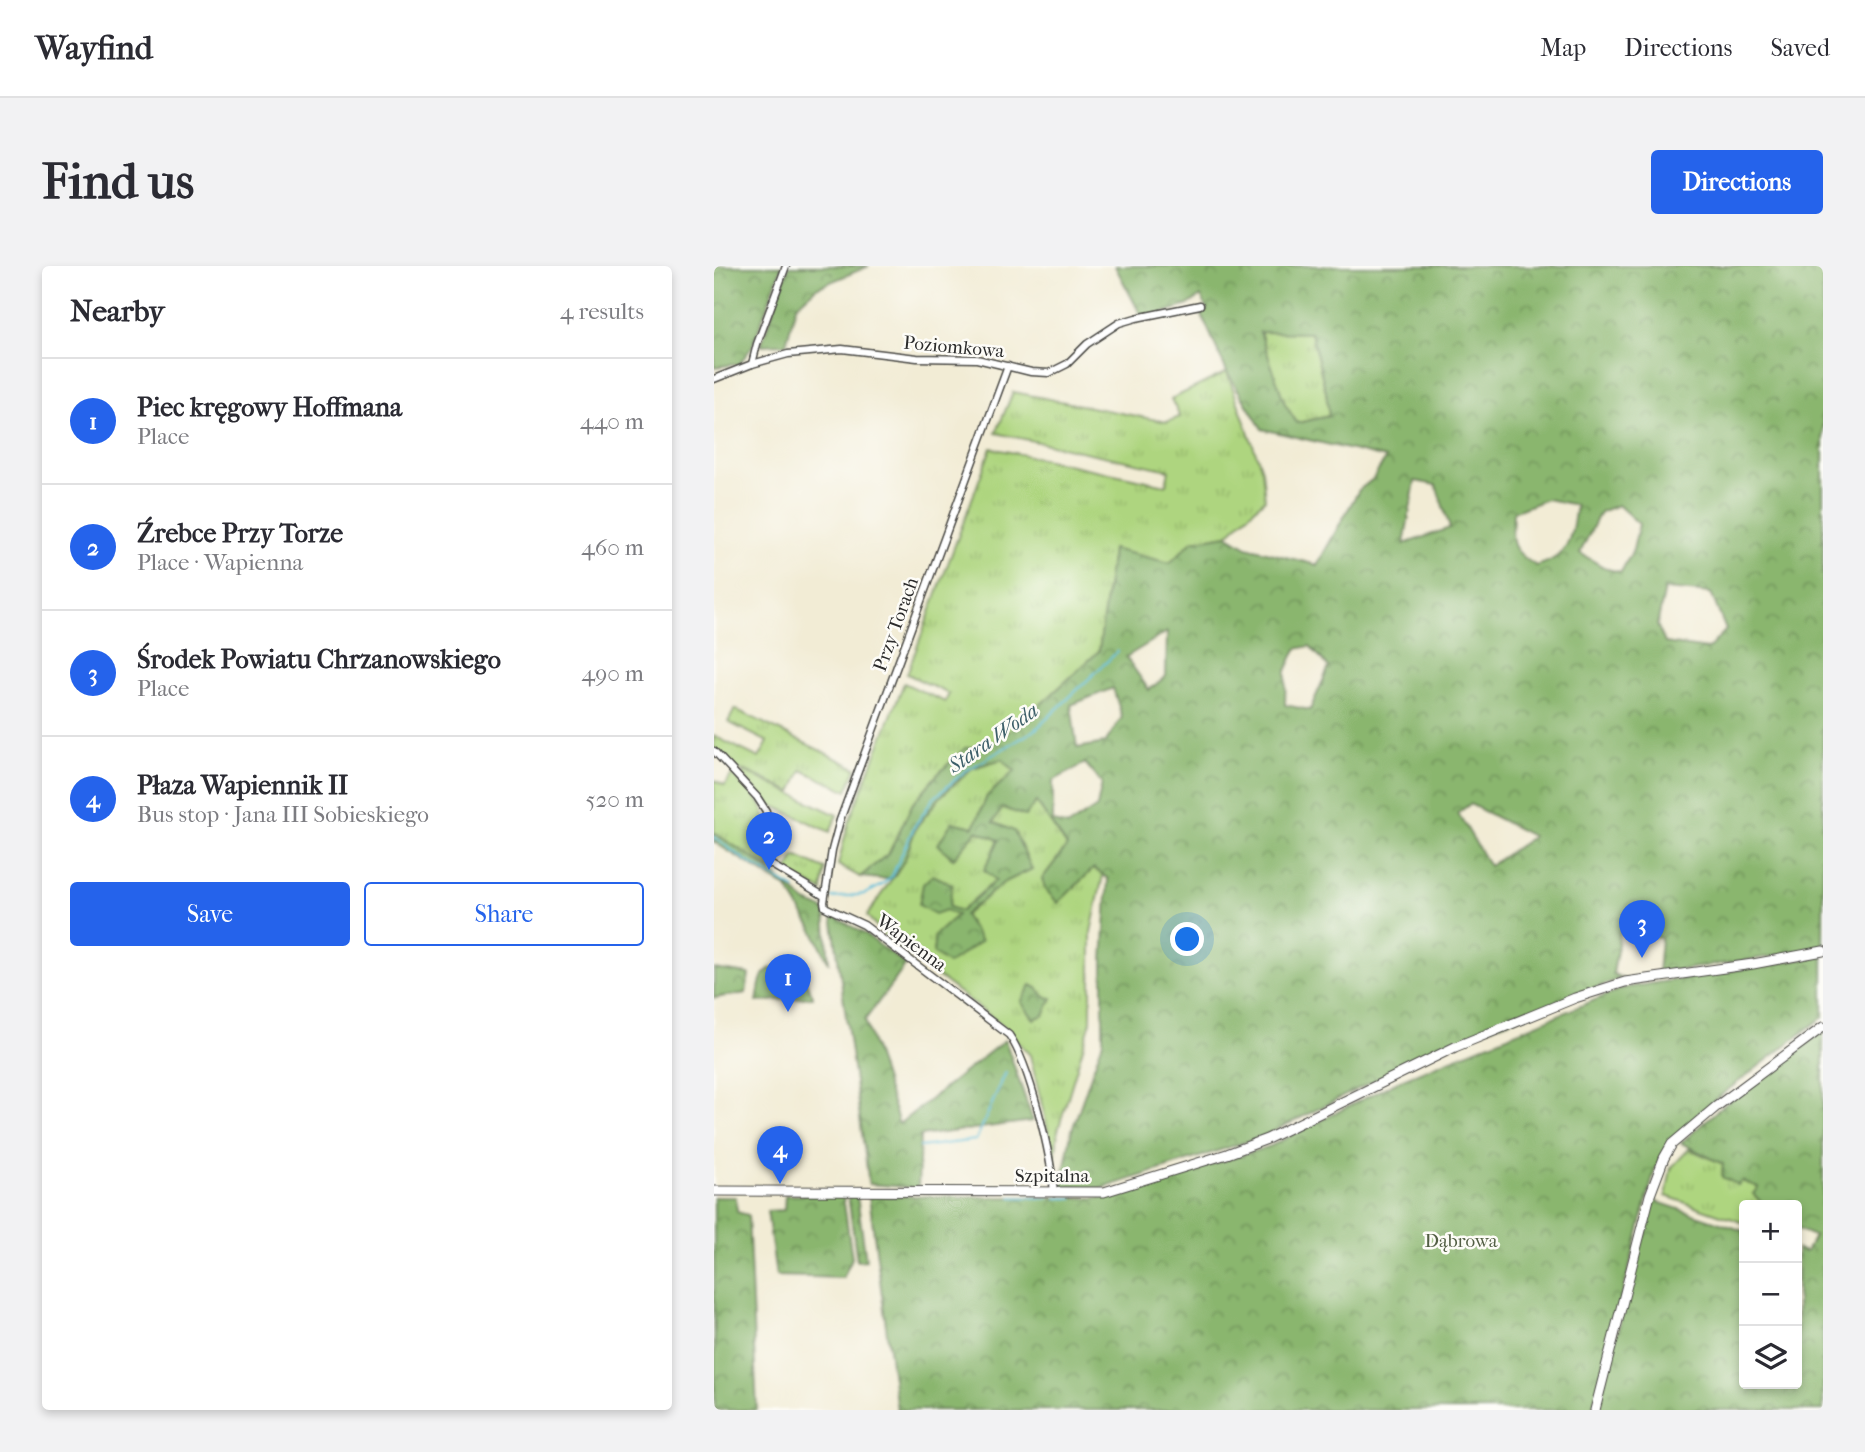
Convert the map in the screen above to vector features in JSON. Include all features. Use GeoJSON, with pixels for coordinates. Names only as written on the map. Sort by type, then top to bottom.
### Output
{"type":"FeatureCollection","features":[{"type":"Feature","properties":{"kind":"main road","name":"Szpitalna"},"geometry":{"type":"LineString","coordinates":[[714,1191],[1104,1192],[1267,1139],[1455,1047],[1575,998],[1625,982],[1823,951]]}},
{"type":"Feature","properties":{"kind":"main road"},"geometry":{"type":"LineString","coordinates":[[1595,1410],[1650,1195],[1672,1144],[1717,1106],[1823,1027]]}},
{"type":"Feature","properties":{"kind":"street"},"geometry":{"type":"LineString","coordinates":[[714,379],[752,363],[786,266]]}},
{"type":"Feature","properties":{"kind":"street","name":"Poziomkowa"},"geometry":{"type":"LineString","coordinates":[[752,363],[797,352],[842,349],[918,358],[977,359],[1041,374],[1058,370],[1119,323],[1200,305]]}},
{"type":"Feature","properties":{"kind":"street","name":"Przy Torach"},"geometry":{"type":"LineString","coordinates":[[824,896],[840,820],[1008,366]]}},
{"type":"Feature","properties":{"kind":"street","name":"Wapienna"},"geometry":{"type":"LineString","coordinates":[[714,751],[757,797],[766,811],[766,853],[771,864],[824,896],[825,907],[870,929],[1009,1035],[1022,1059],[1040,1120],[1055,1193]]}},
{"type":"Feature","properties":{"kind":"green space"},"geometry":{"type":"Polygon","coordinates":[[[714,266],[782,266],[752,347],[739,364],[714,367],[714,266]]]}},
{"type":"Feature","properties":{"kind":"green space"},"geometry":{"type":"Polygon","coordinates":[[[789,266],[869,266],[816,288],[796,306],[786,344],[761,345],[789,266]]]}},
{"type":"Feature","properties":{"kind":"green space"},"geometry":{"type":"Polygon","coordinates":[[[1115,266],[1823,266],[1823,949],[1658,973],[1661,938],[1620,932],[1613,974],[1622,978],[1452,1042],[1264,1136],[1103,1188],[1061,1188],[1071,1133],[1103,1041],[1103,961],[1108,879],[1094,868],[1058,903],[1046,890],[1042,879],[1067,846],[1036,802],[1025,816],[1003,808],[993,822],[1014,831],[1032,869],[1003,883],[964,915],[981,941],[948,964],[933,953],[935,935],[957,915],[946,910],[935,914],[919,905],[923,884],[933,875],[952,884],[949,907],[961,911],[996,880],[984,870],[999,840],[977,831],[953,859],[938,844],[952,822],[974,827],[987,796],[1015,771],[1002,759],[972,768],[941,796],[916,827],[905,859],[893,878],[860,877],[889,853],[913,803],[965,748],[990,745],[1026,718],[1099,651],[1112,549],[1170,563],[1192,541],[1227,535],[1247,547],[1317,565],[1359,490],[1373,479],[1386,458],[1262,429],[1227,372],[1201,313],[1207,311],[1201,296],[1188,305],[1143,319],[1115,266]],[[1260,332],[1285,404],[1297,423],[1329,416],[1326,392],[1311,333],[1260,332]],[[1415,481],[1404,544],[1450,528],[1436,485],[1415,481]],[[1547,499],[1513,512],[1512,538],[1520,554],[1536,566],[1548,562],[1563,551],[1567,544],[1576,505],[1547,499]],[[1618,505],[1600,512],[1580,553],[1607,569],[1621,572],[1633,550],[1639,524],[1618,505]],[[1665,589],[1657,625],[1665,643],[1708,649],[1726,630],[1711,593],[1665,589]],[[1167,632],[1126,657],[1149,690],[1166,676],[1167,632]],[[1310,646],[1296,649],[1286,671],[1285,705],[1310,710],[1329,667],[1310,646]],[[1113,688],[1071,705],[1077,748],[1105,743],[1122,717],[1113,688]],[[1085,763],[1053,781],[1053,822],[1068,826],[1097,807],[1102,783],[1085,763]],[[1470,804],[1458,813],[1489,866],[1532,837],[1470,804]]]}},
{"type":"Feature","properties":{"kind":"green space"},"geometry":{"type":"Polygon","coordinates":[[[1260,332],[1311,332],[1329,416],[1297,423],[1285,405],[1260,332]]]}},
{"type":"Feature","properties":{"kind":"green space"},"geometry":{"type":"Polygon","coordinates":[[[1227,372],[1262,470],[1265,499],[1227,535],[1192,541],[1171,563],[1112,550],[1099,651],[1026,718],[990,746],[965,749],[937,775],[913,803],[889,853],[860,877],[838,865],[848,824],[904,683],[945,702],[949,694],[907,674],[991,448],[1166,485],[1169,470],[996,433],[1013,392],[1167,422],[1180,417],[1171,399],[1227,372]]]}},
{"type":"Feature","properties":{"kind":"green space"},"geometry":{"type":"Polygon","coordinates":[[[735,709],[856,768],[847,791],[802,770],[792,792],[746,771],[737,770],[714,748],[714,736],[759,758],[768,742],[728,722],[735,709]]]}},
{"type":"Feature","properties":{"kind":"green space"},"geometry":{"type":"Polygon","coordinates":[[[1002,759],[1015,771],[987,796],[974,827],[999,841],[996,880],[961,911],[949,907],[946,910],[957,915],[980,940],[964,916],[1003,883],[1032,869],[993,822],[1003,807],[1036,801],[1067,846],[1042,879],[1058,902],[1094,868],[1103,875],[1091,932],[1091,1021],[1058,1130],[1055,1160],[1030,1055],[1006,1028],[885,936],[867,916],[905,859],[916,827],[941,796],[972,768],[1002,759]]]}},
{"type":"Feature","properties":{"kind":"green space"},"geometry":{"type":"Polygon","coordinates":[[[744,771],[837,815],[830,832],[769,804],[742,775],[744,771]]]}},
{"type":"Feature","properties":{"kind":"green space"},"geometry":{"type":"Polygon","coordinates":[[[732,774],[762,807],[765,822],[764,854],[774,871],[714,833],[714,780],[725,786],[732,774]]]}},
{"type":"Feature","properties":{"kind":"green space"},"geometry":{"type":"Polygon","coordinates":[[[714,833],[758,861],[806,902],[823,909],[829,963],[787,888],[714,842],[714,833]]]}},
{"type":"Feature","properties":{"kind":"green space"},"geometry":{"type":"Polygon","coordinates":[[[795,856],[825,869],[822,891],[787,872],[795,856]]]}},
{"type":"Feature","properties":{"kind":"green space"},"geometry":{"type":"Polygon","coordinates":[[[832,915],[865,934],[906,965],[865,1020],[899,1124],[1005,1040],[1033,1121],[920,1136],[918,1188],[869,1184],[832,915]]]}},
{"type":"Feature","properties":{"kind":"green space","name":"Dąbrowa"},"geometry":{"type":"Polygon","coordinates":[[[1823,956],[1823,1017],[1712,1102],[1670,1142],[1655,1169],[1592,1410],[897,1410],[869,1196],[1104,1198],[1271,1146],[1398,1081],[1624,988],[1823,956]]]}},
{"type":"Feature","properties":{"kind":"green space"},"geometry":{"type":"Polygon","coordinates":[[[783,965],[801,970],[813,997],[757,1002],[762,977],[769,969],[783,965]]]}},
{"type":"Feature","properties":{"kind":"green space"},"geometry":{"type":"Polygon","coordinates":[[[714,969],[749,974],[746,993],[714,998],[714,969]]]}},
{"type":"Feature","properties":{"kind":"green space"},"geometry":{"type":"Polygon","coordinates":[[[1031,985],[1045,997],[1052,998],[1044,1015],[1034,1019],[1021,1002],[1031,985]]]}},
{"type":"Feature","properties":{"kind":"green space"},"geometry":{"type":"Polygon","coordinates":[[[1823,1031],[1823,1410],[1597,1410],[1652,1200],[1739,1229],[1739,1389],[1802,1389],[1802,1251],[1806,1252],[1814,1236],[1802,1231],[1802,1200],[1759,1200],[1753,1194],[1758,1187],[1742,1181],[1738,1185],[1722,1177],[1723,1164],[1681,1143],[1720,1108],[1823,1031]]]}},
{"type":"Feature","properties":{"kind":"green space"},"geometry":{"type":"Polygon","coordinates":[[[1689,1149],[1723,1164],[1722,1177],[1738,1185],[1741,1181],[1759,1187],[1753,1194],[1759,1200],[1739,1200],[1739,1221],[1666,1196],[1671,1168],[1689,1149]]]}},
{"type":"Feature","properties":{"kind":"green space"},"geometry":{"type":"Polygon","coordinates":[[[785,1195],[843,1196],[852,1258],[843,1278],[776,1276],[767,1211],[784,1210],[785,1195]]]}},
{"type":"Feature","properties":{"kind":"green space"},"geometry":{"type":"Polygon","coordinates":[[[848,1195],[857,1196],[866,1260],[857,1261],[848,1195]]]}},
{"type":"Feature","properties":{"kind":"green space"},"geometry":{"type":"Polygon","coordinates":[[[714,1197],[736,1197],[737,1212],[748,1215],[757,1410],[715,1410],[714,1197]]]}},
{"type":"Feature","properties":{"kind":"waterway","name":"Stara Woda"},"geometry":{"type":"LineString","coordinates":[[832,898],[865,894],[882,885],[892,876],[914,827],[933,799],[964,772],[1035,730],[1118,651]]}},
{"type":"Feature","properties":{"kind":"waterway","name":"Stara Woda"},"geometry":{"type":"LineString","coordinates":[[714,837],[745,860],[795,889]]}},
{"type":"Feature","properties":{"kind":"waterway"},"geometry":{"type":"LineString","coordinates":[[920,1147],[976,1140],[1006,1072]]}},
{"type":"Feature","properties":{"kind":"waterway"},"geometry":{"type":"LineString","coordinates":[[1011,1197],[1049,1198]]}},
{"type":"Feature","properties":{"kind":"waterway"},"geometry":{"type":"LineString","coordinates":[[1057,1198],[1072,1198]]}},
{"type":"Feature","properties":{"kind":"place","name":"Źrebce Przy Torze"},"geometry":{"type":"Point","coordinates":[769,870]}},
{"type":"Feature","properties":{"kind":"place","name":"Środek Powiatu Chrzanowskiego"},"geometry":{"type":"Point","coordinates":[1642,958]}},
{"type":"Feature","properties":{"kind":"place","name":"Piec kręgowy Hoffmana"},"geometry":{"type":"Point","coordinates":[788,1012]}},
{"type":"Feature","properties":{"kind":"place","name":"Płaza Wapiennik II"},"geometry":{"type":"Point","coordinates":[780,1184]}}]}
